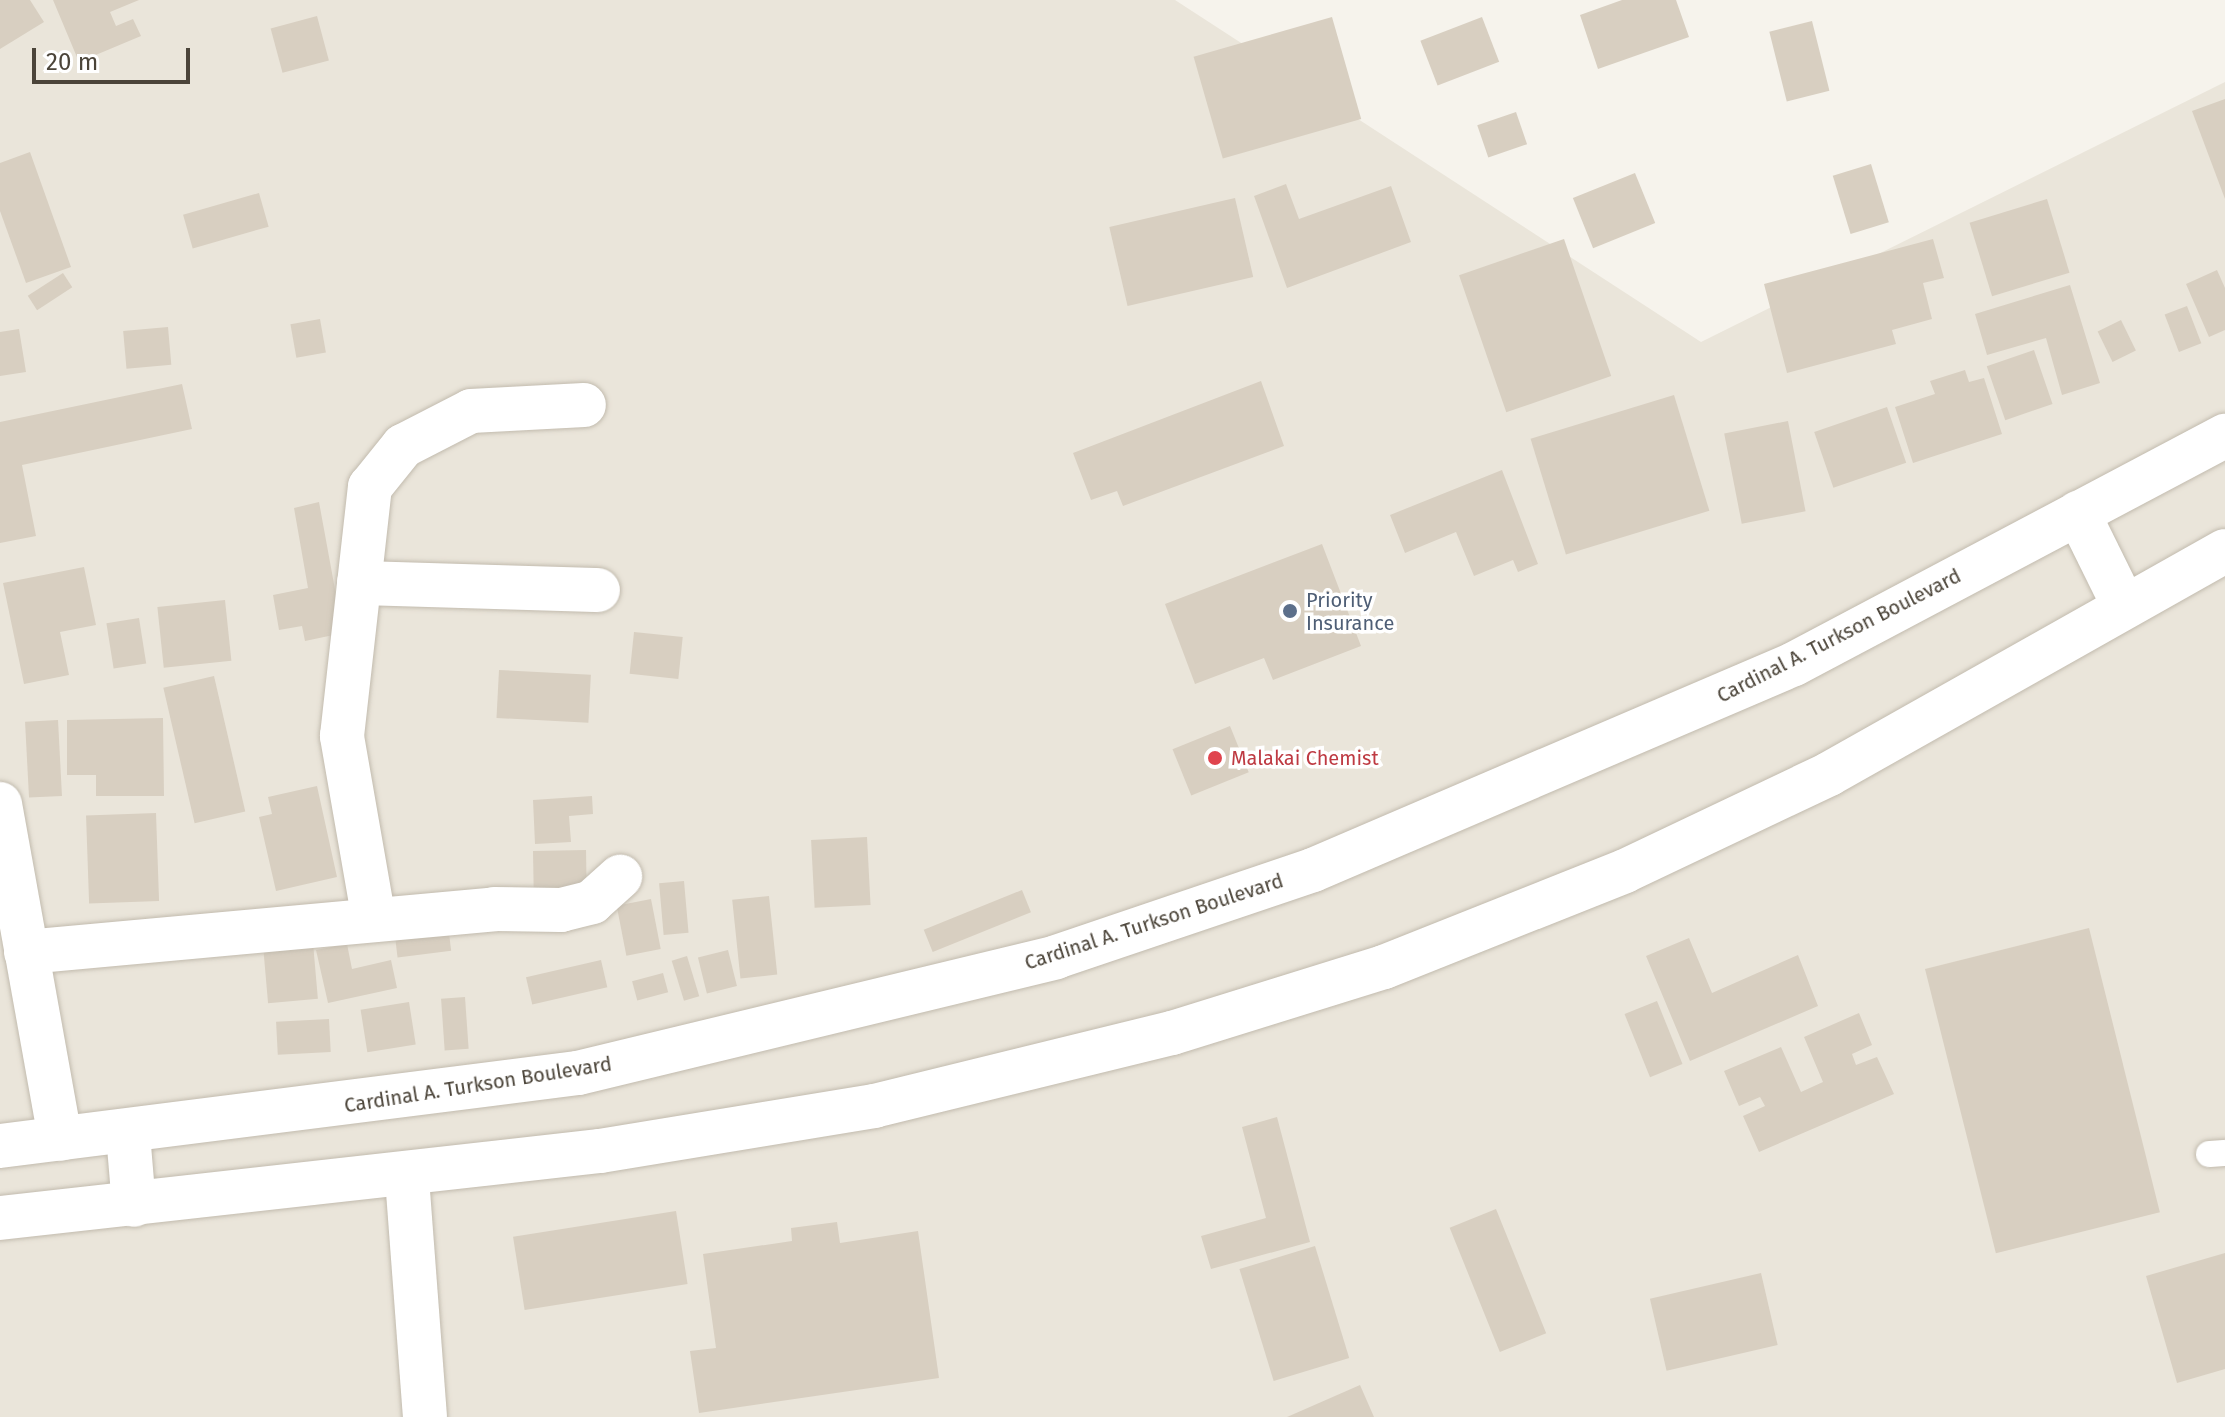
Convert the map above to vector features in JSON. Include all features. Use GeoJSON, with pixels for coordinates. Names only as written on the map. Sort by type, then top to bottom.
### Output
{"type":"FeatureCollection","features":[{"type":"Feature","properties":{"kind":"street"},"geometry":{"type":"LineString","coordinates":[[374,920],[342,736],[370,487],[403,446],[471,411],[584,405]]}},
{"type":"Feature","properties":{"kind":"street","name":"Cardinal A. Turkson Boulevard"},"geometry":{"type":"LineString","coordinates":[[0,1146],[128,1134],[578,1073],[1056,957],[1313,870],[1571,763],[1794,664],[2225,436]]}},
{"type":"Feature","properties":{"kind":"street"},"geometry":{"type":"LineString","coordinates":[[2078,513],[2123,604]]}},
{"type":"Feature","properties":{"kind":"street"},"geometry":{"type":"LineString","coordinates":[[0,1218],[407,1178],[874,1106],[1172,1033],[1384,967],[1625,871],[1829,774],[2123,604],[2225,551]]}},
{"type":"Feature","properties":{"kind":"street"},"geometry":{"type":"LineString","coordinates":[[359,583],[598,590]]}},
{"type":"Feature","properties":{"kind":"street"},"geometry":{"type":"LineString","coordinates":[[0,804],[60,1139]]}},
{"type":"Feature","properties":{"kind":"street"},"geometry":{"type":"LineString","coordinates":[[26,952],[374,920],[561,910],[592,902],[620,877]]}},
{"type":"Feature","properties":{"kind":"street"},"geometry":{"type":"LineString","coordinates":[[128,1134],[134,1205]]}},
{"type":"Feature","properties":{"kind":"street"},"geometry":{"type":"LineString","coordinates":[[407,1178],[425,1417]]}},
{"type":"Feature","properties":{"kind":"shaded area"},"geometry":{"type":"Polygon","coordinates":[[[0,0],[1175,0],[1701,342],[2225,82],[2225,1417],[0,1417],[0,0]]]}},
{"type":"Feature","properties":{"kind":"building"},"geometry":{"type":"Polygon","coordinates":[[[0,0],[30,0],[44,22],[0,49],[0,0]]]}},
{"type":"Feature","properties":{"kind":"building"},"geometry":{"type":"Polygon","coordinates":[[[53,0],[139,0],[110,12],[116,26],[133,19],[141,36],[79,62],[53,0]]]}},
{"type":"Feature","properties":{"kind":"building"},"geometry":{"type":"Polygon","coordinates":[[[1622,0],[1676,0],[1689,37],[1598,69],[1580,15],[1622,0]]]}},
{"type":"Feature","properties":{"kind":"building"},"geometry":{"type":"Polygon","coordinates":[[[317,16],[329,60],[283,73],[271,28],[317,16]]]}},
{"type":"Feature","properties":{"kind":"building"},"geometry":{"type":"Polygon","coordinates":[[[1332,17],[1361,119],[1223,159],[1194,57],[1332,17]]]}},
{"type":"Feature","properties":{"kind":"building"},"geometry":{"type":"Polygon","coordinates":[[[1482,17],[1499,62],[1438,85],[1420,41],[1482,17]]]}},
{"type":"Feature","properties":{"kind":"building"},"geometry":{"type":"Polygon","coordinates":[[[1812,21],[1829,91],[1787,102],[1769,32],[1812,21]]]}},
{"type":"Feature","properties":{"kind":"building"},"geometry":{"type":"Polygon","coordinates":[[[2225,99],[2225,199],[2192,111],[2225,99]]]}},
{"type":"Feature","properties":{"kind":"building"},"geometry":{"type":"Polygon","coordinates":[[[1516,112],[1527,144],[1488,157],[1477,125],[1516,112]]]}},
{"type":"Feature","properties":{"kind":"building"},"geometry":{"type":"Polygon","coordinates":[[[30,152],[71,267],[26,283],[0,211],[0,163],[30,152]]]}},
{"type":"Feature","properties":{"kind":"building"},"geometry":{"type":"Polygon","coordinates":[[[1871,164],[1889,222],[1851,234],[1833,176],[1871,164]]]}},
{"type":"Feature","properties":{"kind":"building"},"geometry":{"type":"Polygon","coordinates":[[[1635,173],[1655,223],[1593,248],[1573,198],[1635,173]]]}},
{"type":"Feature","properties":{"kind":"building"},"geometry":{"type":"Polygon","coordinates":[[[1286,184],[1299,219],[1391,186],[1411,242],[1287,288],[1254,196],[1286,184]]]}},
{"type":"Feature","properties":{"kind":"building"},"geometry":{"type":"Polygon","coordinates":[[[259,193],[269,227],[193,248],[183,215],[259,193]]]}},
{"type":"Feature","properties":{"kind":"building"},"geometry":{"type":"Polygon","coordinates":[[[1235,198],[1253,277],[1128,306],[1109,227],[1235,198]]]}},
{"type":"Feature","properties":{"kind":"building"},"geometry":{"type":"Polygon","coordinates":[[[2047,199],[2070,273],[1992,296],[1970,223],[2047,199]]]}},
{"type":"Feature","properties":{"kind":"building"},"geometry":{"type":"Polygon","coordinates":[[[1564,239],[1611,376],[1506,412],[1459,275],[1564,239]]]}},
{"type":"Feature","properties":{"kind":"building"},"geometry":{"type":"Polygon","coordinates":[[[1933,239],[1944,278],[1923,283],[1932,319],[1892,330],[1896,344],[1787,373],[1764,284],[1933,239]]]}},
{"type":"Feature","properties":{"kind":"building"},"geometry":{"type":"Polygon","coordinates":[[[2217,270],[2225,288],[2225,330],[2209,337],[2186,284],[2217,270]]]}},
{"type":"Feature","properties":{"kind":"building"},"geometry":{"type":"Polygon","coordinates":[[[63,273],[72,287],[37,310],[28,296],[63,273]]]}},
{"type":"Feature","properties":{"kind":"building"},"geometry":{"type":"Polygon","coordinates":[[[2070,285],[2100,383],[2062,395],[2046,338],[1987,355],[1975,314],[2070,285]]]}},
{"type":"Feature","properties":{"kind":"building"},"geometry":{"type":"Polygon","coordinates":[[[2187,306],[2201,343],[2179,352],[2165,315],[2187,306]]]}},
{"type":"Feature","properties":{"kind":"building"},"geometry":{"type":"Polygon","coordinates":[[[320,319],[326,352],[296,358],[290,324],[320,319]]]}},
{"type":"Feature","properties":{"kind":"building"},"geometry":{"type":"Polygon","coordinates":[[[2121,320],[2136,351],[2113,362],[2098,331],[2121,320]]]}},
{"type":"Feature","properties":{"kind":"building"},"geometry":{"type":"Polygon","coordinates":[[[168,327],[171,365],[126,369],[123,331],[168,327]]]}},
{"type":"Feature","properties":{"kind":"building"},"geometry":{"type":"Polygon","coordinates":[[[19,329],[26,372],[0,376],[0,332],[19,329]]]}},
{"type":"Feature","properties":{"kind":"building"},"geometry":{"type":"Polygon","coordinates":[[[2034,350],[2053,404],[2005,420],[1987,366],[2034,350]]]}},
{"type":"Feature","properties":{"kind":"building"},"geometry":{"type":"Polygon","coordinates":[[[1965,370],[1969,382],[1984,378],[2002,434],[1913,463],[1895,407],[1935,394],[1930,381],[1965,370]]]}},
{"type":"Feature","properties":{"kind":"building"},"geometry":{"type":"Polygon","coordinates":[[[1261,381],[1284,446],[1123,506],[1117,491],[1091,500],[1073,453],[1261,381]]]}},
{"type":"Feature","properties":{"kind":"building"},"geometry":{"type":"Polygon","coordinates":[[[182,384],[192,429],[22,465],[36,536],[0,543],[0,422],[182,384]]]}},
{"type":"Feature","properties":{"kind":"building"},"geometry":{"type":"Polygon","coordinates":[[[1674,395],[1709,511],[1566,555],[1531,439],[1674,395]]]}},
{"type":"Feature","properties":{"kind":"building"},"geometry":{"type":"Polygon","coordinates":[[[1887,407],[1906,463],[1833,488],[1814,432],[1887,407]]]}},
{"type":"Feature","properties":{"kind":"building"},"geometry":{"type":"Polygon","coordinates":[[[1788,421],[1806,511],[1742,524],[1724,433],[1788,421]]]}},
{"type":"Feature","properties":{"kind":"building"},"geometry":{"type":"Polygon","coordinates":[[[1502,470],[1538,564],[1518,572],[1513,560],[1474,576],[1456,532],[1405,553],[1390,515],[1502,470]]]}},
{"type":"Feature","properties":{"kind":"building"},"geometry":{"type":"Polygon","coordinates":[[[319,502],[343,633],[305,641],[302,626],[279,630],[273,595],[308,588],[294,508],[319,502]]]}},
{"type":"Feature","properties":{"kind":"building"},"geometry":{"type":"Polygon","coordinates":[[[1322,544],[1361,646],[1273,680],[1264,658],[1195,684],[1165,604],[1322,544]]]}},
{"type":"Feature","properties":{"kind":"building"},"geometry":{"type":"Polygon","coordinates":[[[84,567],[96,625],[60,632],[69,675],[24,684],[3,583],[84,567]]]}},
{"type":"Feature","properties":{"kind":"building"},"geometry":{"type":"Polygon","coordinates":[[[225,600],[231,661],[164,668],[157,607],[225,600]]]}},
{"type":"Feature","properties":{"kind":"building"},"geometry":{"type":"Polygon","coordinates":[[[139,618],[146,663],[114,669],[106,623],[139,618]]]}},
{"type":"Feature","properties":{"kind":"building"},"geometry":{"type":"Polygon","coordinates":[[[634,632],[683,637],[678,679],[630,674],[634,632]]]}},
{"type":"Feature","properties":{"kind":"building"},"geometry":{"type":"Polygon","coordinates":[[[499,670],[591,675],[588,723],[496,718],[499,670]]]}},
{"type":"Feature","properties":{"kind":"building"},"geometry":{"type":"Polygon","coordinates":[[[214,676],[245,811],[195,823],[163,688],[214,676]]]}},
{"type":"Feature","properties":{"kind":"building"},"geometry":{"type":"Polygon","coordinates":[[[163,718],[164,796],[96,796],[96,775],[67,775],[67,720],[163,718]]]}},
{"type":"Feature","properties":{"kind":"building"},"geometry":{"type":"Polygon","coordinates":[[[58,720],[62,796],[29,798],[25,722],[58,720]]]}},
{"type":"Feature","properties":{"kind":"building"},"geometry":{"type":"Polygon","coordinates":[[[1230,726],[1249,772],[1191,796],[1173,749],[1230,726]]]}},
{"type":"Feature","properties":{"kind":"building"},"geometry":{"type":"Polygon","coordinates":[[[317,786],[337,877],[276,891],[259,817],[272,814],[268,797],[317,786]]]}},
{"type":"Feature","properties":{"kind":"building"},"geometry":{"type":"Polygon","coordinates":[[[592,796],[593,814],[569,816],[571,842],[535,844],[533,800],[592,796]]]}},
{"type":"Feature","properties":{"kind":"building"},"geometry":{"type":"Polygon","coordinates":[[[156,813],[159,901],[89,903],[86,815],[156,813]]]}},
{"type":"Feature","properties":{"kind":"building"},"geometry":{"type":"Polygon","coordinates":[[[867,837],[871,905],[815,908],[811,840],[867,837]]]}},
{"type":"Feature","properties":{"kind":"building"},"geometry":{"type":"Polygon","coordinates":[[[586,850],[587,890],[534,891],[533,851],[586,850]]]}},
{"type":"Feature","properties":{"kind":"building"},"geometry":{"type":"Polygon","coordinates":[[[684,881],[689,933],[664,935],[659,883],[684,881]]]}},
{"type":"Feature","properties":{"kind":"building"},"geometry":{"type":"Polygon","coordinates":[[[1022,890],[1031,912],[933,952],[924,930],[1022,890]]]}},
{"type":"Feature","properties":{"kind":"building"},"geometry":{"type":"Polygon","coordinates":[[[769,896],[777,975],[740,978],[732,900],[769,896]]]}},
{"type":"Feature","properties":{"kind":"building"},"geometry":{"type":"Polygon","coordinates":[[[651,899],[661,949],[626,956],[617,906],[651,899]]]}},
{"type":"Feature","properties":{"kind":"building"},"geometry":{"type":"Polygon","coordinates":[[[448,925],[451,951],[398,957],[394,932],[448,925]]]}},
{"type":"Feature","properties":{"kind":"building"},"geometry":{"type":"Polygon","coordinates":[[[2089,928],[2160,1212],[1996,1253],[1925,969],[2089,928]]]}},
{"type":"Feature","properties":{"kind":"building"},"geometry":{"type":"Polygon","coordinates":[[[1689,938],[1712,993],[1798,955],[1818,1006],[1690,1061],[1646,956],[1689,938]]]}},
{"type":"Feature","properties":{"kind":"building"},"geometry":{"type":"Polygon","coordinates":[[[313,943],[318,999],[268,1003],[263,947],[313,943]]]}},
{"type":"Feature","properties":{"kind":"building"},"geometry":{"type":"Polygon","coordinates":[[[347,944],[352,969],[391,960],[397,988],[328,1003],[316,950],[347,944]]]}},
{"type":"Feature","properties":{"kind":"building"},"geometry":{"type":"Polygon","coordinates":[[[728,950],[737,986],[707,993],[698,957],[728,950]]]}},
{"type":"Feature","properties":{"kind":"building"},"geometry":{"type":"Polygon","coordinates":[[[687,956],[699,996],[684,1001],[672,961],[687,956]]]}},
{"type":"Feature","properties":{"kind":"building"},"geometry":{"type":"Polygon","coordinates":[[[601,960],[607,987],[532,1005],[526,977],[601,960]]]}},
{"type":"Feature","properties":{"kind":"building"},"geometry":{"type":"Polygon","coordinates":[[[663,973],[668,992],[637,1001],[632,981],[663,973]]]}},
{"type":"Feature","properties":{"kind":"building"},"geometry":{"type":"Polygon","coordinates":[[[465,997],[469,1049],[445,1051],[441,999],[465,997]]]}},
{"type":"Feature","properties":{"kind":"building"},"geometry":{"type":"Polygon","coordinates":[[[1657,1001],[1682,1064],[1650,1077],[1625,1014],[1657,1001]]]}},
{"type":"Feature","properties":{"kind":"building"},"geometry":{"type":"Polygon","coordinates":[[[409,1002],[416,1044],[367,1052],[361,1010],[409,1002]]]}},
{"type":"Feature","properties":{"kind":"building"},"geometry":{"type":"Polygon","coordinates":[[[1859,1013],[1872,1045],[1852,1054],[1856,1065],[1877,1057],[1894,1094],[1759,1152],[1743,1116],[1765,1106],[1760,1097],[1739,1106],[1724,1071],[1781,1047],[1801,1092],[1823,1082],[1804,1037],[1859,1013]]]}},
{"type":"Feature","properties":{"kind":"building"},"geometry":{"type":"Polygon","coordinates":[[[329,1019],[331,1052],[278,1055],[276,1022],[329,1019]]]}},
{"type":"Feature","properties":{"kind":"building"},"geometry":{"type":"Polygon","coordinates":[[[1277,1117],[1310,1242],[1211,1269],[1201,1236],[1266,1218],[1242,1127],[1277,1117]]]}},
{"type":"Feature","properties":{"kind":"building"},"geometry":{"type":"Polygon","coordinates":[[[1496,1209],[1546,1333],[1500,1352],[1450,1228],[1496,1209]]]}},
{"type":"Feature","properties":{"kind":"building"},"geometry":{"type":"Polygon","coordinates":[[[676,1211],[688,1284],[525,1310],[513,1237],[676,1211]]]}},
{"type":"Feature","properties":{"kind":"building"},"geometry":{"type":"Polygon","coordinates":[[[837,1222],[840,1243],[918,1231],[939,1378],[699,1413],[690,1351],[716,1348],[703,1254],[792,1241],[791,1228],[837,1222]]]}},
{"type":"Feature","properties":{"kind":"building"},"geometry":{"type":"Polygon","coordinates":[[[1315,1246],[1349,1358],[1274,1381],[1239,1269],[1315,1246]]]}},
{"type":"Feature","properties":{"kind":"building"},"geometry":{"type":"Polygon","coordinates":[[[2225,1253],[2225,1369],[2177,1383],[2146,1276],[2225,1253]]]}},
{"type":"Feature","properties":{"kind":"building"},"geometry":{"type":"Polygon","coordinates":[[[1761,1273],[1778,1345],[1667,1371],[1650,1299],[1761,1273]]]}},
{"type":"Feature","properties":{"kind":"building"},"geometry":{"type":"Polygon","coordinates":[[[1360,1385],[1374,1417],[1287,1417],[1360,1385]]]}},
{"type":"Feature","properties":{"kind":"place","name":"Priority Insurance"},"geometry":{"type":"Point","coordinates":[1290,611]}},
{"type":"Feature","properties":{"kind":"place","name":"Malakai Chemist"},"geometry":{"type":"Point","coordinates":[1215,758]}}]}
